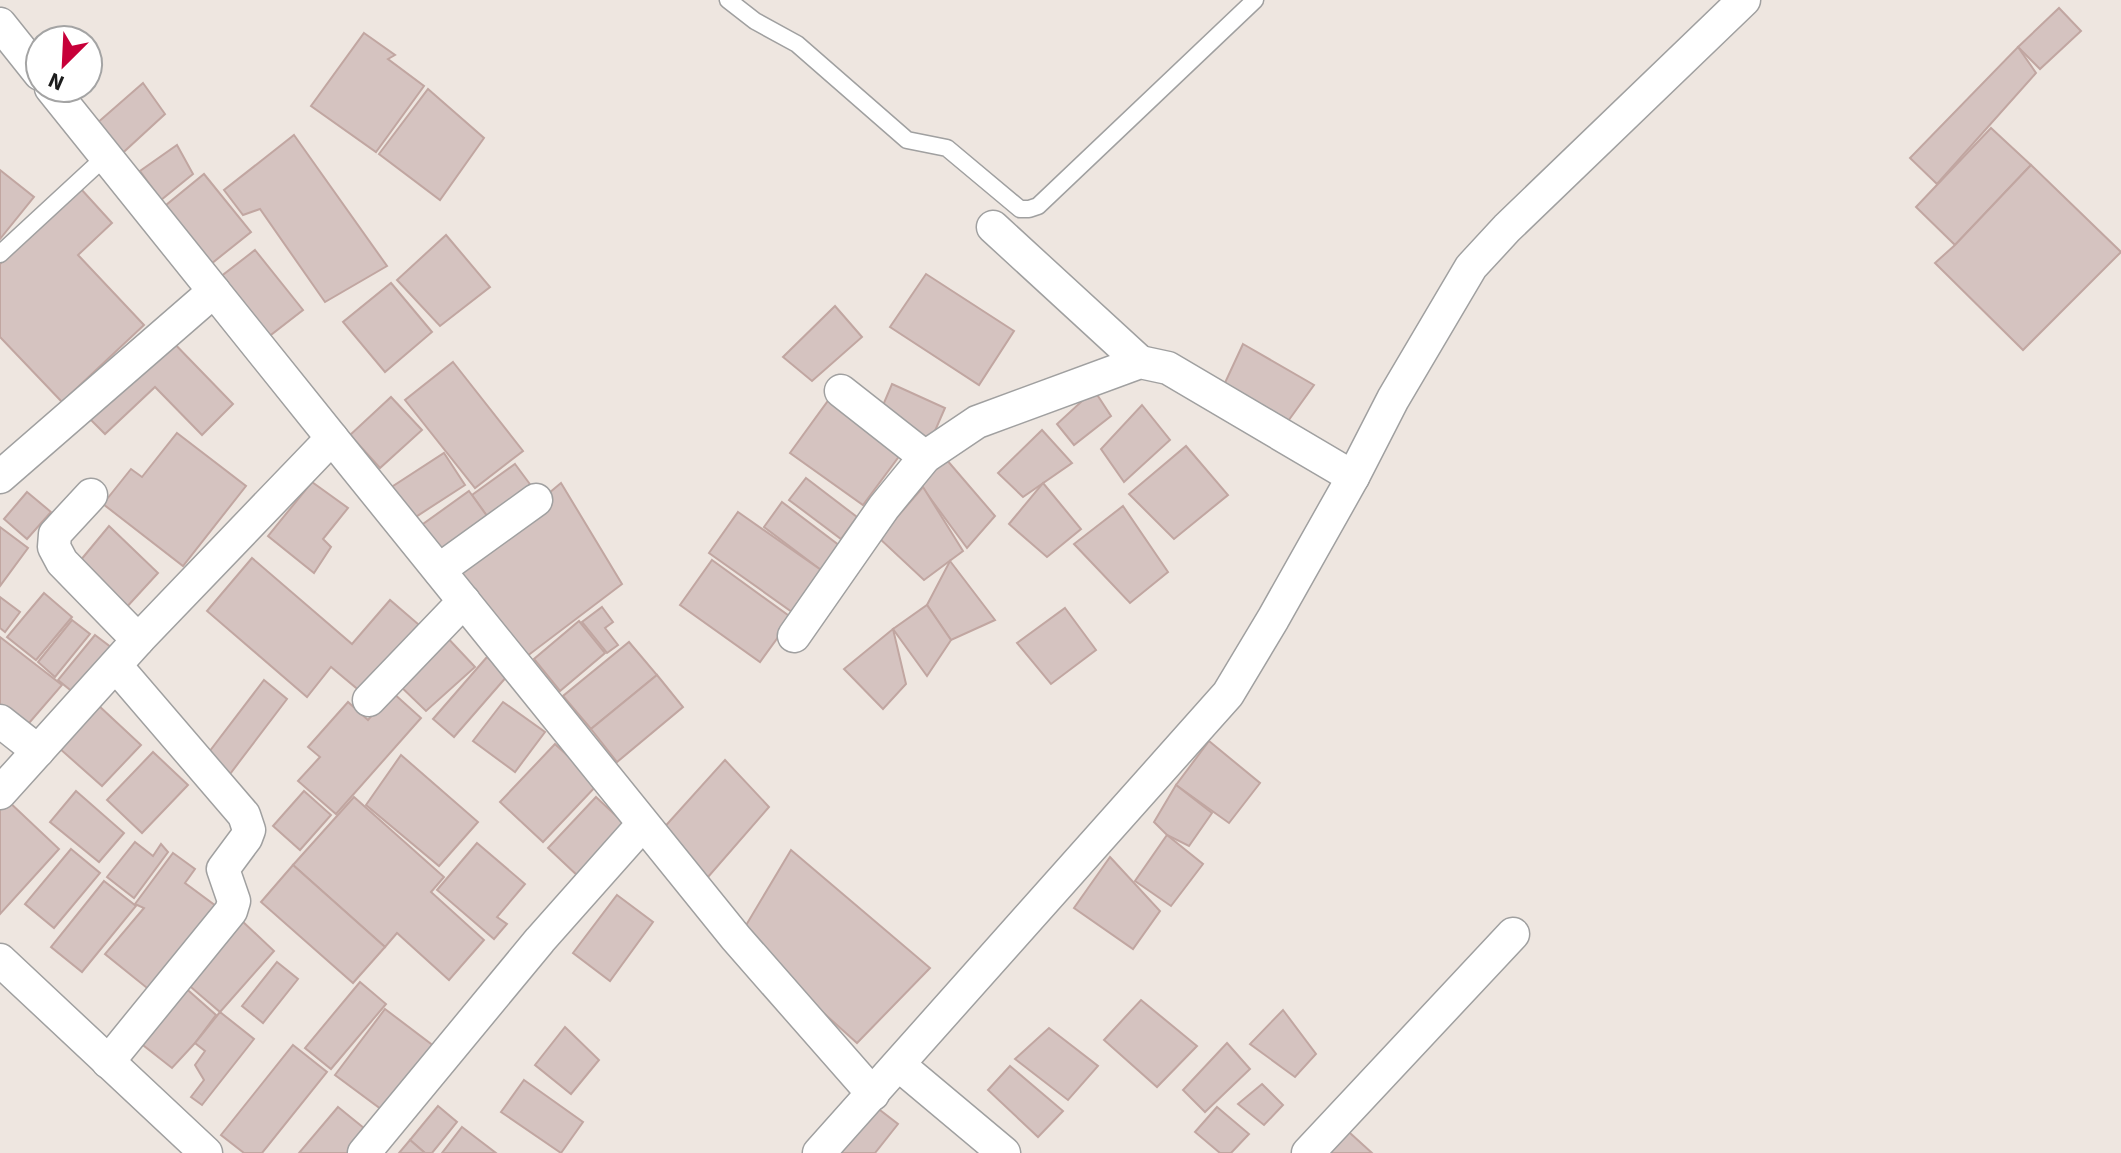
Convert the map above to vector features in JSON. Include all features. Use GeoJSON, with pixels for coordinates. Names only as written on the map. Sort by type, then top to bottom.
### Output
{"type":"FeatureCollection","features":[{"type":"Feature","properties":{"kind":"street"},"geometry":{"type":"LineString","coordinates":[[819,1153],[1228,694],[1353,477],[1393,399],[1471,267],[1507,228],[1744,0]]}},
{"type":"Feature","properties":{"kind":"street"},"geometry":{"type":"LineString","coordinates":[[0,24],[24,54]]}},
{"type":"Feature","properties":{"kind":"street"},"geometry":{"type":"LineString","coordinates":[[64,104],[736,938],[873,1094]]}},
{"type":"Feature","properties":{"kind":"street"},"geometry":{"type":"LineString","coordinates":[[993,227],[1140,362],[1168,368],[1353,477]]}},
{"type":"Feature","properties":{"kind":"street"},"geometry":{"type":"LineString","coordinates":[[0,477],[214,291]]}},
{"type":"Feature","properties":{"kind":"street"},"geometry":{"type":"LineString","coordinates":[[794,636],[884,507],[925,457],[977,422],[1140,362]]}},
{"type":"Feature","properties":{"kind":"street"},"geometry":{"type":"LineString","coordinates":[[841,391],[925,457]]}},
{"type":"Feature","properties":{"kind":"street"},"geometry":{"type":"LineString","coordinates":[[0,793],[138,640],[332,438]]}},
{"type":"Feature","properties":{"kind":"street"},"geometry":{"type":"LineString","coordinates":[[91,495],[55,534],[54,547],[62,562],[138,640]]}},
{"type":"Feature","properties":{"kind":"street"},"geometry":{"type":"LineString","coordinates":[[439,570],[536,500]]}},
{"type":"Feature","properties":{"kind":"street"},"geometry":{"type":"LineString","coordinates":[[369,700],[464,601]]}},
{"type":"Feature","properties":{"kind":"street"},"geometry":{"type":"LineString","coordinates":[[108,1062],[231,911],[234,901],[223,869],[249,830],[244,815],[116,666]]}},
{"type":"Feature","properties":{"kind":"street"},"geometry":{"type":"LineString","coordinates":[[0,721],[38,751]]}},
{"type":"Feature","properties":{"kind":"street"},"geometry":{"type":"LineString","coordinates":[[364,1153],[540,940],[643,824]]}},
{"type":"Feature","properties":{"kind":"street"},"geometry":{"type":"LineString","coordinates":[[1308,1153],[1513,934]]}},
{"type":"Feature","properties":{"kind":"street"},"geometry":{"type":"LineString","coordinates":[[0,960],[206,1153]]}},
{"type":"Feature","properties":{"kind":"street"},"geometry":{"type":"LineString","coordinates":[[899,1065],[1004,1153]]}},
{"type":"Feature","properties":{"kind":"lane"},"geometry":{"type":"LineString","coordinates":[[728,0],[755,21],[797,44],[907,140],[947,148],[1020,209],[1029,209],[1038,206],[1255,0]]}},
{"type":"Feature","properties":{"kind":"lane"},"geometry":{"type":"LineString","coordinates":[[0,254],[105,157]]}},
{"type":"Feature","properties":{"kind":"building"},"geometry":{"type":"Polygon","coordinates":[[[2059,8],[2081,31],[2040,69],[2018,47],[2059,8]]]}},
{"type":"Feature","properties":{"kind":"building"},"geometry":{"type":"Polygon","coordinates":[[[364,33],[395,55],[388,59],[424,86],[376,152],[311,106],[364,33]]]}},
{"type":"Feature","properties":{"kind":"building"},"geometry":{"type":"Polygon","coordinates":[[[2018,47],[2036,73],[1937,184],[1910,158],[2018,47]]]}},
{"type":"Feature","properties":{"kind":"building"},"geometry":{"type":"Polygon","coordinates":[[[143,83],[165,114],[115,160],[88,131],[143,83]]]}},
{"type":"Feature","properties":{"kind":"building"},"geometry":{"type":"Polygon","coordinates":[[[428,89],[484,138],[440,200],[379,154],[428,89]]]}},
{"type":"Feature","properties":{"kind":"building"},"geometry":{"type":"Polygon","coordinates":[[[1991,128],[2031,165],[1955,245],[1916,207],[1991,128]]]}},
{"type":"Feature","properties":{"kind":"building"},"geometry":{"type":"Polygon","coordinates":[[[294,135],[387,266],[325,302],[260,209],[243,215],[224,190],[294,135]]]}},
{"type":"Feature","properties":{"kind":"building"},"geometry":{"type":"Polygon","coordinates":[[[177,145],[193,174],[161,200],[140,171],[177,145]]]}},
{"type":"Feature","properties":{"kind":"building"},"geometry":{"type":"Polygon","coordinates":[[[2031,165],[2121,252],[2023,350],[1935,263],[2031,165]]]}},
{"type":"Feature","properties":{"kind":"building"},"geometry":{"type":"Polygon","coordinates":[[[0,170],[34,197],[0,239],[0,170]]]}},
{"type":"Feature","properties":{"kind":"building"},"geometry":{"type":"Polygon","coordinates":[[[204,174],[251,232],[206,268],[160,210],[204,174]]]}},
{"type":"Feature","properties":{"kind":"building"},"geometry":{"type":"Polygon","coordinates":[[[81,189],[112,223],[78,255],[144,325],[62,402],[0,337],[0,264],[81,189]]]}},
{"type":"Feature","properties":{"kind":"building"},"geometry":{"type":"Polygon","coordinates":[[[446,235],[490,287],[440,326],[397,280],[446,235]]]}},
{"type":"Feature","properties":{"kind":"building"},"geometry":{"type":"Polygon","coordinates":[[[255,250],[303,310],[263,341],[215,281],[255,250]]]}},
{"type":"Feature","properties":{"kind":"building"},"geometry":{"type":"Polygon","coordinates":[[[926,274],[1014,331],[979,385],[890,327],[926,274]]]}},
{"type":"Feature","properties":{"kind":"building"},"geometry":{"type":"Polygon","coordinates":[[[391,283],[432,332],[385,372],[343,322],[391,283]]]}},
{"type":"Feature","properties":{"kind":"building"},"geometry":{"type":"Polygon","coordinates":[[[835,306],[862,337],[812,381],[783,357],[835,306]]]}},
{"type":"Feature","properties":{"kind":"building"},"geometry":{"type":"Polygon","coordinates":[[[167,336],[233,404],[202,435],[155,387],[105,434],[85,414],[167,336]]]}},
{"type":"Feature","properties":{"kind":"building"},"geometry":{"type":"Polygon","coordinates":[[[1243,344],[1314,385],[1286,424],[1223,387],[1243,344]]]}},
{"type":"Feature","properties":{"kind":"building"},"geometry":{"type":"Polygon","coordinates":[[[453,362],[523,451],[475,488],[405,400],[453,362]]]}},
{"type":"Feature","properties":{"kind":"building"},"geometry":{"type":"Polygon","coordinates":[[[892,384],[945,408],[931,440],[878,417],[892,384]]]}},
{"type":"Feature","properties":{"kind":"building"},"geometry":{"type":"Polygon","coordinates":[[[1094,390],[1111,416],[1074,445],[1057,424],[1094,390]]]}},
{"type":"Feature","properties":{"kind":"building"},"geometry":{"type":"Polygon","coordinates":[[[391,397],[422,430],[380,468],[350,435],[391,397]]]}},
{"type":"Feature","properties":{"kind":"building"},"geometry":{"type":"Polygon","coordinates":[[[830,398],[903,451],[863,505],[790,453],[830,398]]]}},
{"type":"Feature","properties":{"kind":"building"},"geometry":{"type":"Polygon","coordinates":[[[1142,405],[1170,440],[1124,482],[1101,449],[1142,405]]]}},
{"type":"Feature","properties":{"kind":"building"},"geometry":{"type":"Polygon","coordinates":[[[1042,430],[1072,463],[1023,497],[998,473],[1042,430]]]}},
{"type":"Feature","properties":{"kind":"building"},"geometry":{"type":"Polygon","coordinates":[[[177,433],[246,486],[183,566],[103,504],[131,469],[142,477],[177,433]]]}},
{"type":"Feature","properties":{"kind":"building"},"geometry":{"type":"Polygon","coordinates":[[[1186,446],[1228,495],[1174,539],[1129,494],[1186,446]]]}},
{"type":"Feature","properties":{"kind":"building"},"geometry":{"type":"Polygon","coordinates":[[[444,453],[465,485],[411,520],[390,488],[444,453]]]}},
{"type":"Feature","properties":{"kind":"building"},"geometry":{"type":"Polygon","coordinates":[[[946,459],[995,516],[967,548],[916,479],[946,459]]]}},
{"type":"Feature","properties":{"kind":"building"},"geometry":{"type":"Polygon","coordinates":[[[515,464],[535,491],[492,523],[472,495],[515,464]]]}},
{"type":"Feature","properties":{"kind":"building"},"geometry":{"type":"Polygon","coordinates":[[[806,478],[857,517],[841,539],[789,500],[806,478]]]}},
{"type":"Feature","properties":{"kind":"building"},"geometry":{"type":"Polygon","coordinates":[[[312,482],[348,508],[323,539],[331,547],[314,573],[268,536],[312,482]]]}},
{"type":"Feature","properties":{"kind":"building"},"geometry":{"type":"Polygon","coordinates":[[[561,483],[622,584],[522,660],[451,575],[561,483]]]}},
{"type":"Feature","properties":{"kind":"building"},"geometry":{"type":"Polygon","coordinates":[[[1043,483],[1081,529],[1047,557],[1009,524],[1043,483]]]}},
{"type":"Feature","properties":{"kind":"building"},"geometry":{"type":"Polygon","coordinates":[[[923,487],[963,551],[924,580],[879,538],[923,487]]]}},
{"type":"Feature","properties":{"kind":"building"},"geometry":{"type":"Polygon","coordinates":[[[469,491],[492,523],[440,561],[416,529],[469,491]]]}},
{"type":"Feature","properties":{"kind":"building"},"geometry":{"type":"Polygon","coordinates":[[[27,492],[51,512],[27,539],[4,519],[27,492]]]}},
{"type":"Feature","properties":{"kind":"building"},"geometry":{"type":"Polygon","coordinates":[[[782,502],[840,546],[821,570],[764,527],[782,502]]]}},
{"type":"Feature","properties":{"kind":"building"},"geometry":{"type":"Polygon","coordinates":[[[1123,506],[1168,572],[1130,603],[1074,544],[1123,506]]]}},
{"type":"Feature","properties":{"kind":"building"},"geometry":{"type":"Polygon","coordinates":[[[738,512],[821,570],[792,612],[709,553],[738,512]]]}},
{"type":"Feature","properties":{"kind":"building"},"geometry":{"type":"Polygon","coordinates":[[[109,526],[158,573],[124,610],[75,567],[109,526]]]}},
{"type":"Feature","properties":{"kind":"building"},"geometry":{"type":"Polygon","coordinates":[[[0,527],[28,548],[0,586],[0,527]]]}},
{"type":"Feature","properties":{"kind":"building"},"geometry":{"type":"Polygon","coordinates":[[[252,558],[352,644],[390,600],[425,630],[367,697],[331,667],[307,697],[207,611],[252,558]]]}},
{"type":"Feature","properties":{"kind":"building"},"geometry":{"type":"Polygon","coordinates":[[[712,560],[792,618],[760,662],[680,605],[712,560]]]}},
{"type":"Feature","properties":{"kind":"building"},"geometry":{"type":"Polygon","coordinates":[[[950,561],[995,620],[951,640],[927,605],[950,561]]]}},
{"type":"Feature","properties":{"kind":"building"},"geometry":{"type":"Polygon","coordinates":[[[44,593],[72,617],[36,660],[7,637],[44,593]]]}},
{"type":"Feature","properties":{"kind":"building"},"geometry":{"type":"Polygon","coordinates":[[[0,597],[20,612],[5,632],[0,628],[0,597]]]}},
{"type":"Feature","properties":{"kind":"building"},"geometry":{"type":"Polygon","coordinates":[[[927,605],[951,640],[927,676],[893,629],[927,605]]]}},
{"type":"Feature","properties":{"kind":"building"},"geometry":{"type":"Polygon","coordinates":[[[602,607],[613,622],[605,628],[618,645],[607,653],[582,622],[602,607]]]}},
{"type":"Feature","properties":{"kind":"building"},"geometry":{"type":"Polygon","coordinates":[[[1065,608],[1096,650],[1051,684],[1017,643],[1065,608]]]}},
{"type":"Feature","properties":{"kind":"building"},"geometry":{"type":"Polygon","coordinates":[[[72,620],[90,634],[55,677],[38,662],[72,620]]]}},
{"type":"Feature","properties":{"kind":"building"},"geometry":{"type":"Polygon","coordinates":[[[579,621],[605,653],[560,691],[534,659],[579,621]]]}},
{"type":"Feature","properties":{"kind":"building"},"geometry":{"type":"Polygon","coordinates":[[[893,629],[906,684],[883,709],[844,669],[893,629]]]}},
{"type":"Feature","properties":{"kind":"building"},"geometry":{"type":"Polygon","coordinates":[[[443,633],[475,667],[426,711],[396,682],[443,633]]]}},
{"type":"Feature","properties":{"kind":"building"},"geometry":{"type":"Polygon","coordinates":[[[95,635],[112,648],[74,693],[58,680],[95,635]]]}},
{"type":"Feature","properties":{"kind":"building"},"geometry":{"type":"Polygon","coordinates":[[[0,637],[62,685],[23,730],[0,711],[0,637]]]}},
{"type":"Feature","properties":{"kind":"building"},"geometry":{"type":"Polygon","coordinates":[[[629,642],[657,675],[591,729],[563,696],[629,642]]]}},
{"type":"Feature","properties":{"kind":"building"},"geometry":{"type":"Polygon","coordinates":[[[487,657],[508,675],[454,737],[433,719],[487,657]]]}},
{"type":"Feature","properties":{"kind":"building"},"geometry":{"type":"Polygon","coordinates":[[[657,675],[683,707],[617,762],[591,729],[657,675]]]}},
{"type":"Feature","properties":{"kind":"building"},"geometry":{"type":"Polygon","coordinates":[[[264,680],[287,699],[230,774],[206,756],[264,680]]]}},
{"type":"Feature","properties":{"kind":"building"},"geometry":{"type":"Polygon","coordinates":[[[392,692],[421,718],[336,814],[298,781],[320,757],[308,747],[348,702],[368,720],[392,692]]]}},
{"type":"Feature","properties":{"kind":"building"},"geometry":{"type":"Polygon","coordinates":[[[503,702],[545,732],[515,772],[473,741],[503,702]]]}},
{"type":"Feature","properties":{"kind":"building"},"geometry":{"type":"Polygon","coordinates":[[[98,705],[141,745],[102,786],[59,748],[98,705]]]}},
{"type":"Feature","properties":{"kind":"building"},"geometry":{"type":"Polygon","coordinates":[[[1209,741],[1260,783],[1229,823],[1176,785],[1209,741]]]}},
{"type":"Feature","properties":{"kind":"building"},"geometry":{"type":"Polygon","coordinates":[[[555,744],[598,784],[543,842],[500,802],[555,744]]]}},
{"type":"Feature","properties":{"kind":"building"},"geometry":{"type":"Polygon","coordinates":[[[153,752],[188,785],[142,833],[107,800],[153,752]]]}},
{"type":"Feature","properties":{"kind":"building"},"geometry":{"type":"Polygon","coordinates":[[[401,755],[478,822],[439,866],[366,805],[401,755]]]}},
{"type":"Feature","properties":{"kind":"building"},"geometry":{"type":"Polygon","coordinates":[[[725,760],[769,807],[708,877],[660,832],[725,760]]]}},
{"type":"Feature","properties":{"kind":"building"},"geometry":{"type":"Polygon","coordinates":[[[1176,785],[1212,813],[1189,846],[1167,835],[1154,822],[1176,785]]]}},
{"type":"Feature","properties":{"kind":"building"},"geometry":{"type":"Polygon","coordinates":[[[76,791],[124,833],[99,862],[50,822],[76,791]]]}},
{"type":"Feature","properties":{"kind":"building"},"geometry":{"type":"Polygon","coordinates":[[[304,791],[331,815],[300,850],[273,826],[304,791]]]}},
{"type":"Feature","properties":{"kind":"building"},"geometry":{"type":"Polygon","coordinates":[[[354,797],[444,877],[431,892],[484,940],[449,980],[397,933],[385,947],[293,865],[354,797]]]}},
{"type":"Feature","properties":{"kind":"building"},"geometry":{"type":"Polygon","coordinates":[[[596,797],[627,826],[579,877],[548,848],[596,797]]]}},
{"type":"Feature","properties":{"kind":"building"},"geometry":{"type":"Polygon","coordinates":[[[6,799],[59,849],[0,914],[0,806],[6,799]]]}},
{"type":"Feature","properties":{"kind":"building"},"geometry":{"type":"Polygon","coordinates":[[[1167,835],[1203,864],[1171,906],[1135,881],[1167,835]]]}},
{"type":"Feature","properties":{"kind":"building"},"geometry":{"type":"Polygon","coordinates":[[[135,842],[153,856],[161,844],[168,852],[134,898],[107,877],[135,842]]]}},
{"type":"Feature","properties":{"kind":"building"},"geometry":{"type":"Polygon","coordinates":[[[477,843],[525,884],[497,917],[507,924],[494,939],[437,890],[477,843]]]}},
{"type":"Feature","properties":{"kind":"building"},"geometry":{"type":"Polygon","coordinates":[[[71,849],[100,873],[54,928],[25,904],[71,849]]]}},
{"type":"Feature","properties":{"kind":"building"},"geometry":{"type":"Polygon","coordinates":[[[791,850],[930,968],[857,1043],[739,937],[791,850]]]}},
{"type":"Feature","properties":{"kind":"building"},"geometry":{"type":"Polygon","coordinates":[[[173,853],[195,869],[185,883],[224,912],[152,992],[105,954],[144,908],[135,904],[173,853]]]}},
{"type":"Feature","properties":{"kind":"building"},"geometry":{"type":"Polygon","coordinates":[[[1110,857],[1160,911],[1133,949],[1074,908],[1110,857]]]}},
{"type":"Feature","properties":{"kind":"building"},"geometry":{"type":"Polygon","coordinates":[[[293,865],[385,947],[353,983],[261,902],[293,865]]]}},
{"type":"Feature","properties":{"kind":"building"},"geometry":{"type":"Polygon","coordinates":[[[104,881],[136,906],[82,972],[51,947],[104,881]]]}},
{"type":"Feature","properties":{"kind":"building"},"geometry":{"type":"Polygon","coordinates":[[[617,895],[653,922],[610,981],[573,953],[617,895]]]}},
{"type":"Feature","properties":{"kind":"building"},"geometry":{"type":"Polygon","coordinates":[[[241,920],[274,951],[220,1012],[185,982],[241,920]]]}},
{"type":"Feature","properties":{"kind":"building"},"geometry":{"type":"Polygon","coordinates":[[[277,962],[298,979],[263,1023],[242,1006],[277,962]]]}},
{"type":"Feature","properties":{"kind":"building"},"geometry":{"type":"Polygon","coordinates":[[[360,982],[386,1004],[331,1069],[305,1048],[360,982]]]}},
{"type":"Feature","properties":{"kind":"building"},"geometry":{"type":"Polygon","coordinates":[[[181,984],[216,1015],[172,1068],[134,1038],[181,984]]]}},
{"type":"Feature","properties":{"kind":"building"},"geometry":{"type":"Polygon","coordinates":[[[1141,1000],[1197,1046],[1157,1087],[1104,1040],[1141,1000]]]}},
{"type":"Feature","properties":{"kind":"building"},"geometry":{"type":"Polygon","coordinates":[[[385,1009],[439,1050],[389,1115],[335,1075],[385,1009]]]}},
{"type":"Feature","properties":{"kind":"building"},"geometry":{"type":"Polygon","coordinates":[[[1283,1010],[1316,1054],[1295,1077],[1250,1044],[1283,1010]]]}},
{"type":"Feature","properties":{"kind":"building"},"geometry":{"type":"Polygon","coordinates":[[[220,1012],[254,1039],[202,1105],[191,1097],[204,1080],[195,1065],[205,1051],[195,1043],[220,1012]]]}},
{"type":"Feature","properties":{"kind":"building"},"geometry":{"type":"Polygon","coordinates":[[[565,1027],[599,1060],[571,1094],[535,1065],[565,1027]]]}},
{"type":"Feature","properties":{"kind":"building"},"geometry":{"type":"Polygon","coordinates":[[[1049,1028],[1098,1066],[1068,1100],[1015,1059],[1049,1028]]]}},
{"type":"Feature","properties":{"kind":"building"},"geometry":{"type":"Polygon","coordinates":[[[1227,1043],[1250,1069],[1205,1112],[1183,1090],[1227,1043]]]}},
{"type":"Feature","properties":{"kind":"building"},"geometry":{"type":"Polygon","coordinates":[[[293,1045],[327,1072],[262,1153],[244,1153],[221,1135],[293,1045]]]}},
{"type":"Feature","properties":{"kind":"building"},"geometry":{"type":"Polygon","coordinates":[[[1010,1066],[1063,1111],[1038,1137],[988,1090],[1010,1066]]]}},
{"type":"Feature","properties":{"kind":"building"},"geometry":{"type":"Polygon","coordinates":[[[524,1080],[583,1122],[561,1153],[501,1112],[524,1080]]]}},
{"type":"Feature","properties":{"kind":"building"},"geometry":{"type":"Polygon","coordinates":[[[1262,1084],[1283,1105],[1264,1125],[1238,1104],[1262,1084]]]}},
{"type":"Feature","properties":{"kind":"building"},"geometry":{"type":"Polygon","coordinates":[[[438,1106],[457,1122],[432,1153],[425,1153],[410,1140],[438,1106]]]}},
{"type":"Feature","properties":{"kind":"building"},"geometry":{"type":"Polygon","coordinates":[[[338,1107],[370,1133],[357,1153],[299,1153],[338,1107]]]}},
{"type":"Feature","properties":{"kind":"building"},"geometry":{"type":"Polygon","coordinates":[[[876,1107],[898,1124],[875,1153],[843,1153],[838,1150],[876,1107]]]}},
{"type":"Feature","properties":{"kind":"building"},"geometry":{"type":"Polygon","coordinates":[[[1217,1107],[1249,1134],[1231,1153],[1220,1153],[1195,1132],[1217,1107]]]}},
{"type":"Feature","properties":{"kind":"building"},"geometry":{"type":"Polygon","coordinates":[[[1339,1123],[1372,1153],[1321,1153],[1339,1123]]]}},
{"type":"Feature","properties":{"kind":"building"},"geometry":{"type":"Polygon","coordinates":[[[462,1127],[496,1153],[442,1153],[462,1127]]]}},
{"type":"Feature","properties":{"kind":"building"},"geometry":{"type":"Polygon","coordinates":[[[410,1140],[425,1153],[399,1153],[410,1140]]]}}]}
